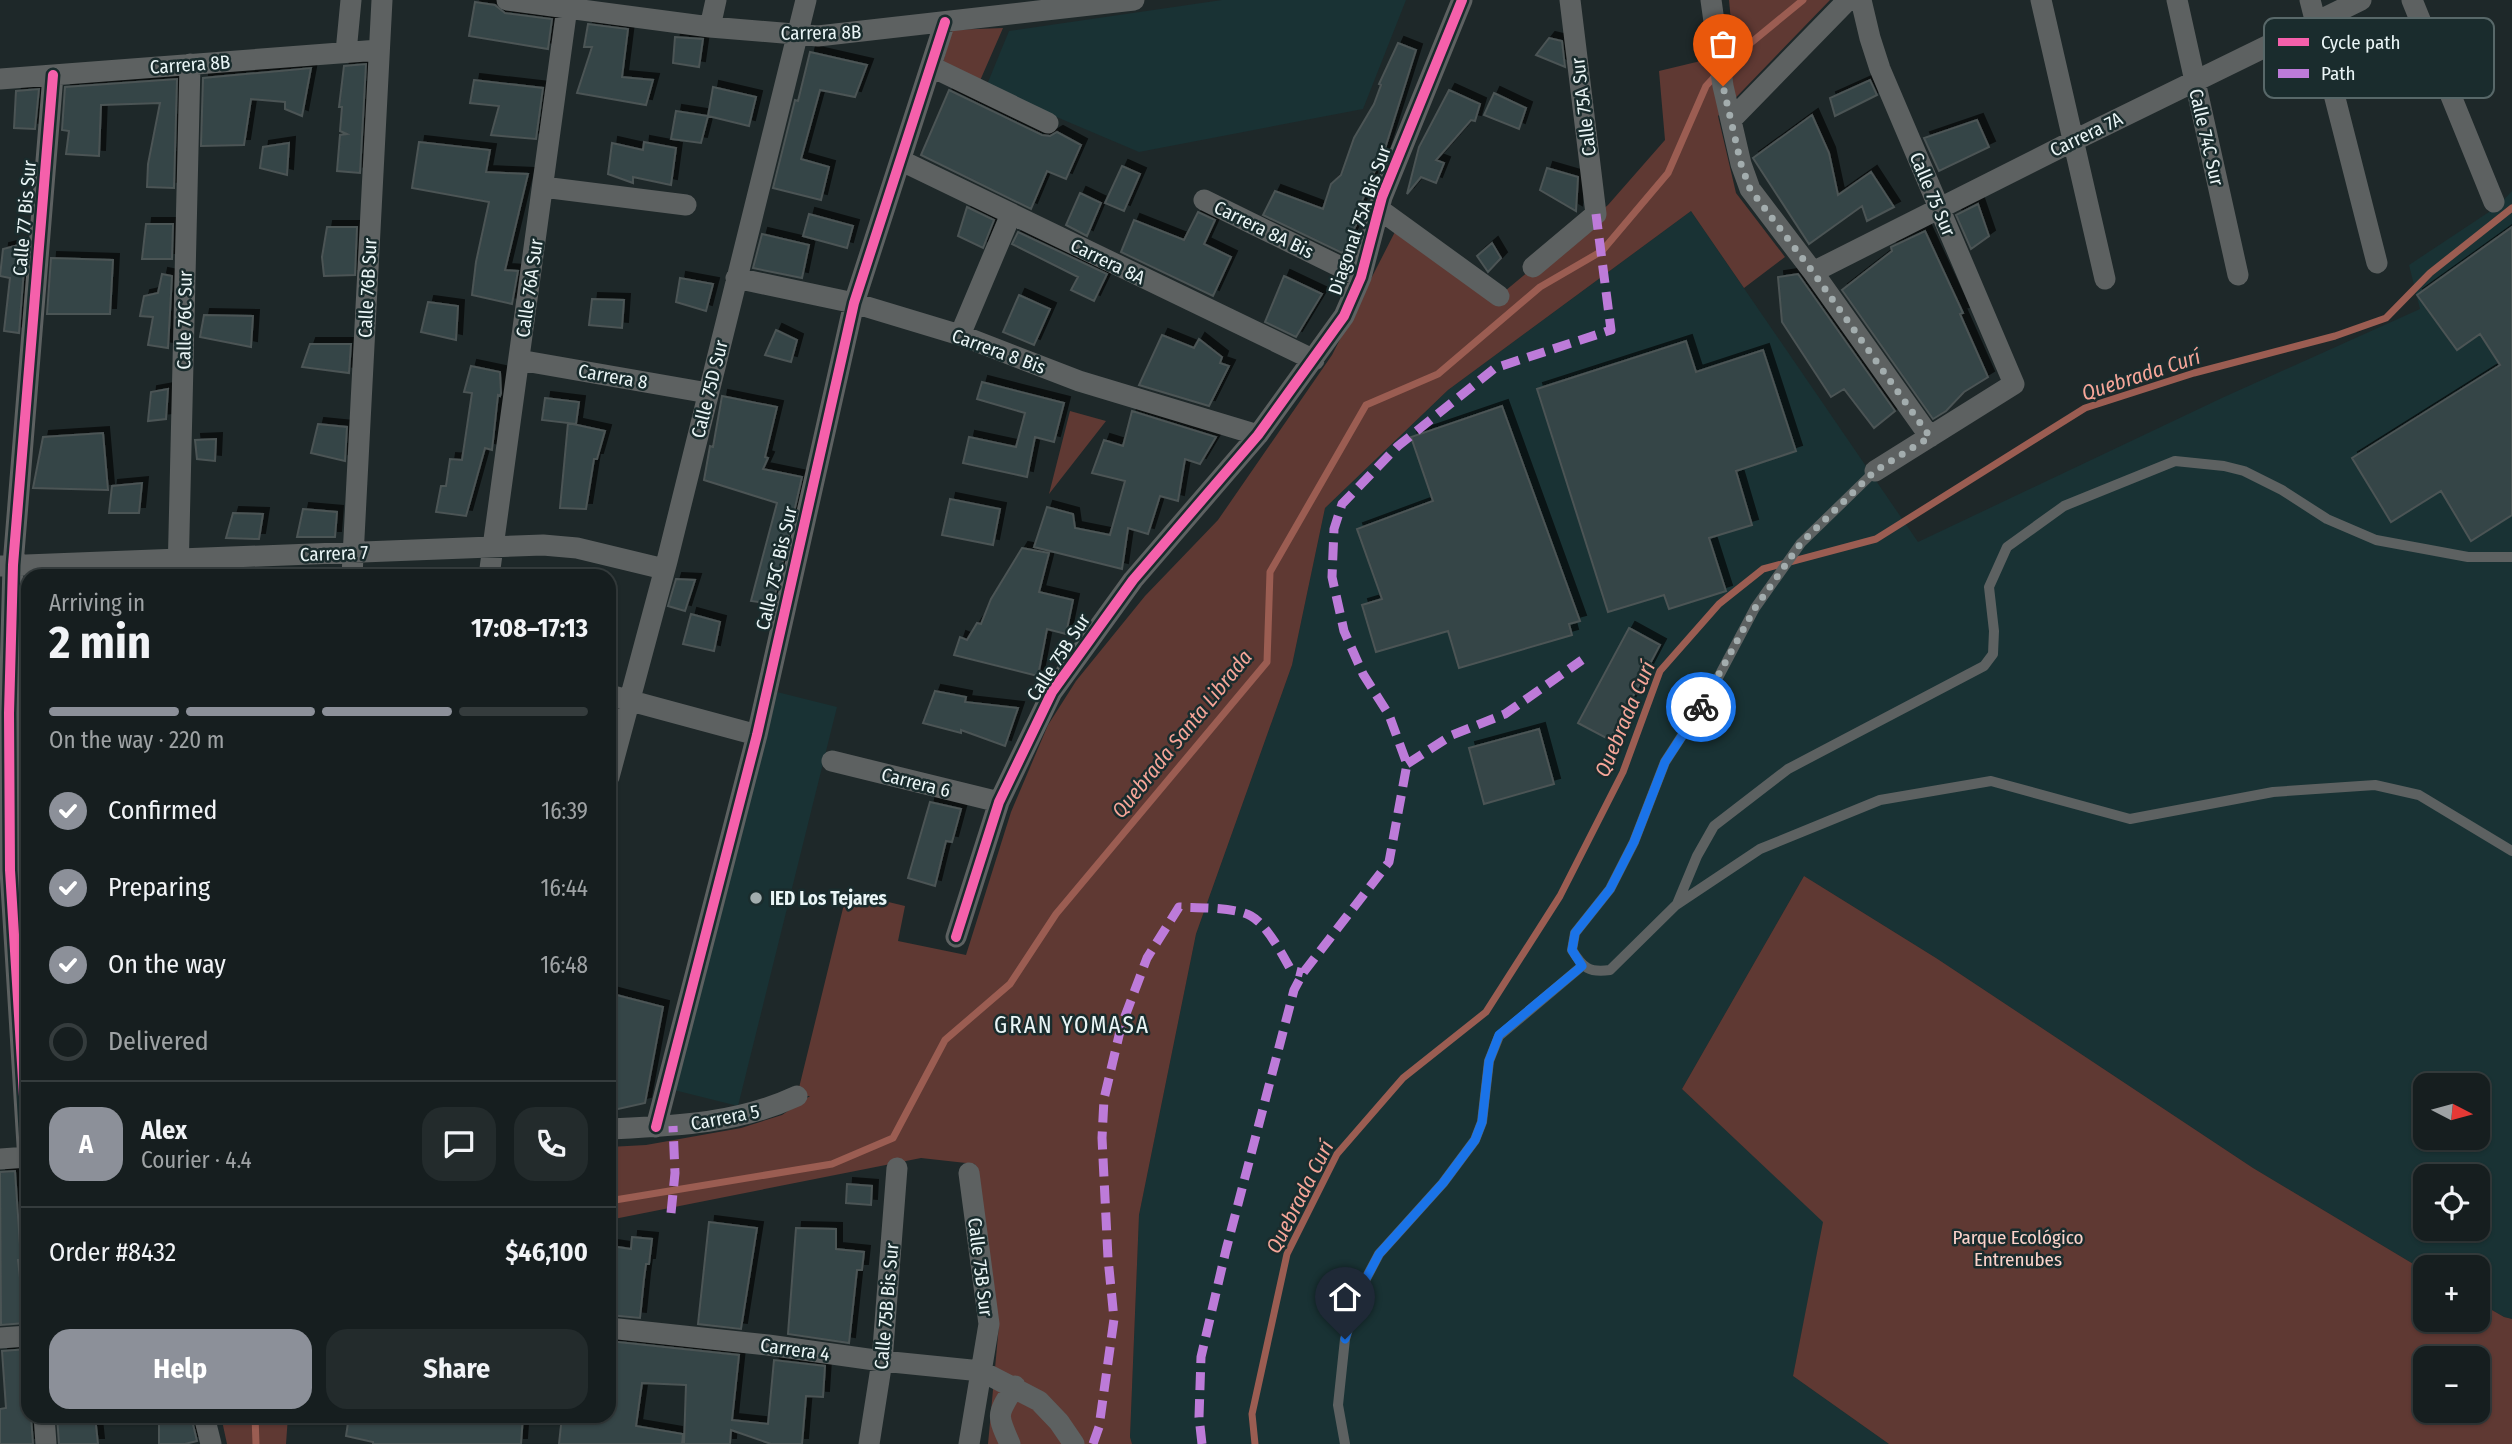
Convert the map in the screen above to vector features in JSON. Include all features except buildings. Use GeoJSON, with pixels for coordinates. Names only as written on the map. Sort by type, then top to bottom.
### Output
{"type":"FeatureCollection","features":[{"type":"Feature","properties":{"kind":"street"},"geometry":{"type":"LineString","coordinates":[[346,52],[351,0]]}},
{"type":"Feature","properties":{"kind":"street","name":"Calle 76B Sur"},"geometry":{"type":"LineString","coordinates":[[353,569],[382,0]]}},
{"type":"Feature","properties":{"kind":"street","name":"Carrera 8B"},"geometry":{"type":"LineString","coordinates":[[507,0],[567,4],[710,27],[796,36],[840,35],[1134,0]]}},
{"type":"Feature","properties":{"kind":"street"},"geometry":{"type":"LineString","coordinates":[[710,27],[716,0]]}},
{"type":"Feature","properties":{"kind":"street","name":"Calle 75D Sur"},"geometry":{"type":"LineString","coordinates":[[616,722],[619,698],[664,569],[806,0]]}},
{"type":"Feature","properties":{"kind":"street","name":"Diagonal 75A Bis Sur"},"geometry":{"type":"LineString","coordinates":[[1258,435],[1343,316],[1361,276],[1378,209],[1462,0]]}},
{"type":"Feature","properties":{"kind":"street","name":"Calle 75A Sur"},"geometry":{"type":"LineString","coordinates":[[1533,267],[1596,214],[1570,0]]}},
{"type":"Feature","properties":{"kind":"street"},"geometry":{"type":"LineString","coordinates":[[1711,0],[1723,86],[1750,189],[1813,272],[1930,437],[1875,471]]}},
{"type":"Feature","properties":{"kind":"street"},"geometry":{"type":"LineString","coordinates":[[1731,120],[1848,0]]}},
{"type":"Feature","properties":{"kind":"street","name":"Calle 75 Sur"},"geometry":{"type":"LineString","coordinates":[[1861,0],[1880,69],[2014,384],[1930,437]]}},
{"type":"Feature","properties":{"kind":"street"},"geometry":{"type":"LineString","coordinates":[[2041,0],[2105,279]]}},
{"type":"Feature","properties":{"kind":"street","name":"Calle 74C Sur"},"geometry":{"type":"LineString","coordinates":[[2176,0],[2238,275]]}},
{"type":"Feature","properties":{"kind":"street"},"geometry":{"type":"LineString","coordinates":[[2310,0],[2313,18]]}},
{"type":"Feature","properties":{"kind":"street","name":"Carrera 7A"},"geometry":{"type":"LineString","coordinates":[[2324,18],[2361,0]]}},
{"type":"Feature","properties":{"kind":"street"},"geometry":{"type":"LineString","coordinates":[[2412,0],[2419,18]]}},
{"type":"Feature","properties":{"kind":"street","name":"Calle 76A Sur"},"geometry":{"type":"LineString","coordinates":[[490,569],[567,4]]}},
{"type":"Feature","properties":{"kind":"street","name":"Calle 75C Bis Sur"},"geometry":{"type":"LineString","coordinates":[[656,1127],[757,735],[854,303],[945,22]]}},
{"type":"Feature","properties":{"kind":"street","name":"Carrera 7A"},"geometry":{"type":"LineString","coordinates":[[1813,272],[2264,47]]}},
{"type":"Feature","properties":{"kind":"street","name":"Carrera 8B"},"geometry":{"type":"LineString","coordinates":[[0,79],[379,50]]}},
{"type":"Feature","properties":{"kind":"street","name":"Calle 76C Sur"},"geometry":{"type":"LineString","coordinates":[[178,567],[190,64]]}},
{"type":"Feature","properties":{"kind":"street"},"geometry":{"type":"LineString","coordinates":[[932,67],[1048,123]]}},
{"type":"Feature","properties":{"kind":"street","name":"Calle 77 Bis Sur"},"geometry":{"type":"LineString","coordinates":[[21,1047],[10,870],[12,712],[7,566],[53,75]]}},
{"type":"Feature","properties":{"kind":"street"},"geometry":{"type":"LineString","coordinates":[[2334,98],[2377,263]]}},
{"type":"Feature","properties":{"kind":"street"},"geometry":{"type":"LineString","coordinates":[[2452,98],[2494,202]]}},
{"type":"Feature","properties":{"kind":"street","name":"Carrera 8A"},"geometry":{"type":"LineString","coordinates":[[902,161],[1314,360]]}},
{"type":"Feature","properties":{"kind":"street"},"geometry":{"type":"LineString","coordinates":[[543,187],[687,205]]}},
{"type":"Feature","properties":{"kind":"street","name":"Carrera 8A Bis"},"geometry":{"type":"LineString","coordinates":[[1204,200],[1361,276]]}},
{"type":"Feature","properties":{"kind":"street"},"geometry":{"type":"LineString","coordinates":[[1378,209],[1499,296]]}},
{"type":"Feature","properties":{"kind":"street"},"geometry":{"type":"LineString","coordinates":[[960,335],[1011,214]]}},
{"type":"Feature","properties":{"kind":"street","name":"Carrera 8 Bis"},"geometry":{"type":"LineString","coordinates":[[736,278],[854,303],[960,335],[1079,380],[1258,435]]}},
{"type":"Feature","properties":{"kind":"street","name":"Carrera 8"},"geometry":{"type":"LineString","coordinates":[[519,360],[708,393]]}},
{"type":"Feature","properties":{"kind":"street","name":"Calle 75B Sur"},"geometry":{"type":"LineString","coordinates":[[957,937],[999,802],[1052,692],[1133,580],[1258,435]]}},
{"type":"Feature","properties":{"kind":"street","name":"Carrera 7"},"geometry":{"type":"LineString","coordinates":[[7,566],[178,567],[354,552],[559,545],[664,569]]}},
{"type":"Feature","properties":{"kind":"street"},"geometry":{"type":"LineString","coordinates":[[619,698],[757,735]]}},
{"type":"Feature","properties":{"kind":"street","name":"Carrera 6"},"geometry":{"type":"LineString","coordinates":[[832,761],[999,802]]}},
{"type":"Feature","properties":{"kind":"street","name":"Carrera 5"},"geometry":{"type":"LineString","coordinates":[[616,1129],[708,1123],[772,1108],[797,1096]]}},
{"type":"Feature","properties":{"kind":"street"},"geometry":{"type":"LineString","coordinates":[[0,1159],[21,1159]]}},
{"type":"Feature","properties":{"kind":"street","name":"Calle 75B Bis Sur"},"geometry":{"type":"LineString","coordinates":[[869,1444],[882,1361],[897,1168]]}},
{"type":"Feature","properties":{"kind":"street","name":"Calle 75B Sur"},"geometry":{"type":"LineString","coordinates":[[969,1173],[989,1324],[970,1444]]}},
{"type":"Feature","properties":{"kind":"street","name":"Carrera 4"},"geometry":{"type":"LineString","coordinates":[[616,1329],[981,1371],[1039,1401],[1050,1410],[1074,1444]]}},
{"type":"Feature","properties":{"kind":"street"},"geometry":{"type":"LineString","coordinates":[[0,1338],[21,1336]]}},
{"type":"Feature","properties":{"kind":"street"},"geometry":{"type":"LineString","coordinates":[[1010,1444],[1001,1425],[999,1411],[1014,1386]]}},
{"type":"Feature","properties":{"kind":"street"},"geometry":{"type":"LineString","coordinates":[[44,1423],[46,1444]]}},
{"type":"Feature","properties":{"kind":"street"},"geometry":{"type":"LineString","coordinates":[[206,1423],[211,1444]]}},
{"type":"Feature","properties":{"kind":"lane"},"geometry":{"type":"LineString","coordinates":[[1676,905],[1697,856],[1714,826],[1788,769],[1984,666],[1993,654],[1994,631],[1989,587],[2007,547],[2064,506],[2175,461],[2224,466],[2244,471],[2282,489],[2327,519],[2375,540],[2468,557],[2512,557]]}},
{"type":"Feature","properties":{"kind":"lane"},"geometry":{"type":"LineString","coordinates":[[1875,471],[1801,543],[1755,608],[1711,691],[1665,762],[1634,842],[1610,889],[1575,933],[1572,950],[1582,966],[1597,972],[1610,970],[1626,958],[1676,905],[1760,849],[1880,800],[1991,781],[2130,819],[2273,792],[2375,785],[2419,795],[2512,851]]}},
{"type":"Feature","properties":{"kind":"lane"},"geometry":{"type":"LineString","coordinates":[[1345,1444],[1338,1405],[1345,1339],[1360,1290],[1379,1254],[1443,1183],[1475,1140],[1482,1122],[1489,1061],[1499,1035],[1582,966]]}},
{"type":"Feature","properties":{"kind":"shaded area"},"geometry":{"type":"Polygon","coordinates":[[[1222,0],[1406,0],[1363,109],[1139,152],[986,87],[1009,31],[1222,0]]]}},
{"type":"Feature","properties":{"kind":"shaded area"},"geometry":{"type":"Polygon","coordinates":[[[2512,191],[2512,1319],[2490,1309],[2490,1255],[2413,1255],[2413,1264],[2253,1168],[1936,958],[1804,876],[1682,1089],[1824,1222],[1793,1376],[1889,1444],[1132,1444],[1130,1437],[1139,1215],[1196,934],[1292,665],[1325,508],[1448,390],[1691,211],[1918,542],[2224,397],[2420,309],[2409,265],[2498,206],[2512,191]]]}},
{"type":"Feature","properties":{"kind":"shaded area","name":"IED Los Tejares"},"geometry":{"type":"Polygon","coordinates":[[[773,691],[837,707],[738,1106],[674,1090],[773,691]]]}},
{"type":"Feature","properties":{"kind":"green space"},"geometry":{"type":"Polygon","coordinates":[[[1729,0],[1830,0],[1718,116],[1736,193],[1785,257],[1744,288],[1691,211],[1448,390],[1325,508],[1292,665],[1196,934],[1139,1215],[1130,1437],[1132,1444],[988,1444],[999,1325],[975,1164],[921,1158],[616,1219],[616,1147],[646,1145],[741,1128],[782,1115],[810,1096],[797,1096],[847,892],[905,906],[898,941],[966,955],[1011,812],[1048,725],[1076,681],[1145,596],[1218,520],[1332,355],[1399,224],[1499,296],[1608,205],[1665,140],[1659,71],[1734,53],[1729,0]]]}},
{"type":"Feature","properties":{"kind":"green space"},"geometry":{"type":"Polygon","coordinates":[[[1003,28],[979,83],[942,66],[952,30],[1003,28]]]}},
{"type":"Feature","properties":{"kind":"green space"},"geometry":{"type":"Polygon","coordinates":[[[1070,411],[1106,421],[1049,494],[1070,411]]]}},
{"type":"Feature","properties":{"kind":"green space","name":"Parque Ecológico Entrenubes"},"geometry":{"type":"Polygon","coordinates":[[[1804,876],[1936,958],[2253,1168],[2413,1264],[2413,1332],[2490,1332],[2490,1309],[2512,1319],[2512,1444],[1889,1444],[1793,1376],[1823,1222],[1682,1089],[1804,876]]]}},
{"type":"Feature","properties":{"kind":"green space"},"geometry":{"type":"Polygon","coordinates":[[[222,1423],[288,1423],[286,1444],[227,1444],[222,1423]]]}},
{"type":"Feature","properties":{"kind":"waterway","name":"Quebrada Santa Librada"},"geometry":{"type":"LineString","coordinates":[[616,1200],[832,1164],[893,1138],[945,1040],[1010,984],[1056,914],[1267,662],[1270,572],[1366,405],[1438,374],[1540,287],[1602,251],[1668,173],[1706,86],[1730,60],[1803,0]]}},
{"type":"Feature","properties":{"kind":"waterway","name":"Quebrada Curí"},"geometry":{"type":"LineString","coordinates":[[1255,1444],[1252,1414],[1287,1254],[1337,1154],[1403,1078],[1486,1012],[1560,896],[1623,772],[1660,671],[1719,604],[1763,569],[1876,539],[2085,408],[2194,373],[2335,336],[2386,318],[2430,273],[2512,208]]}},
{"type":"Feature","properties":{"kind":"waterway","name":"Quebrada Santa Librada"},"geometry":{"type":"LineString","coordinates":[[255,1423],[256,1444]]}},
{"type":"Feature","properties":{"kind":"marked path"},"geometry":{"type":"LineString","coordinates":[[1202,1444],[1199,1417],[1201,1357],[1294,990],[1303,973],[1389,862],[1407,764],[1389,715],[1363,674],[1344,631],[1332,577],[1334,529],[1342,504],[1398,446],[1495,368],[1611,330],[1596,214]]}},
{"type":"Feature","properties":{"kind":"marked path"},"geometry":{"type":"LineString","coordinates":[[1407,764],[1452,735],[1505,714],[1582,660]]}},
{"type":"Feature","properties":{"kind":"marked path"},"geometry":{"type":"LineString","coordinates":[[1093,1444],[1099,1427],[1114,1319],[1102,1138],[1104,1099],[1121,1027],[1147,958],[1179,907],[1226,909],[1244,913],[1257,920],[1274,940],[1291,970],[1303,973]]}},
{"type":"Feature","properties":{"kind":"marked path"},"geometry":{"type":"LineString","coordinates":[[671,1213],[675,1173],[673,1126]]}},
{"type":"Feature","properties":{"kind":"cycle path"},"geometry":{"type":"LineString","coordinates":[[956,937],[999,802],[1052,692],[1133,580],[1258,435],[1344,316],[1361,277],[1382,197],[1462,0]]}},
{"type":"Feature","properties":{"kind":"cycle path"},"geometry":{"type":"LineString","coordinates":[[656,1127],[757,735],[854,303],[945,22]]}},
{"type":"Feature","properties":{"kind":"cycle path"},"geometry":{"type":"LineString","coordinates":[[21,1048],[10,870],[9,713],[13,565],[53,75]]}},
{"type":"Feature","properties":{"kind":"way so far"},"geometry":{"type":"LineString","coordinates":[[1701,707],[1755,608],[1801,543],[1875,471],[1930,437],[1813,272],[1750,189],[1741,164],[1723,86]]}},
{"type":"Feature","properties":{"kind":"place","name":"IED Los Tejares"},"geometry":{"type":"Point","coordinates":[756,898]}},
{"type":"Feature","properties":{"kind":"district","name":"GRAN YOMASA"},"geometry":{"type":"Point","coordinates":[1072,1025]}},
{"type":"Feature","properties":{"kind":"route"},"geometry":{"type":"LineString","coordinates":[[1345,1339],[1360,1290],[1379,1254],[1443,1183],[1475,1140],[1482,1122],[1489,1061],[1499,1035],[1582,966],[1572,950],[1575,933],[1610,889],[1634,842],[1665,762],[1701,707]]}}]}
